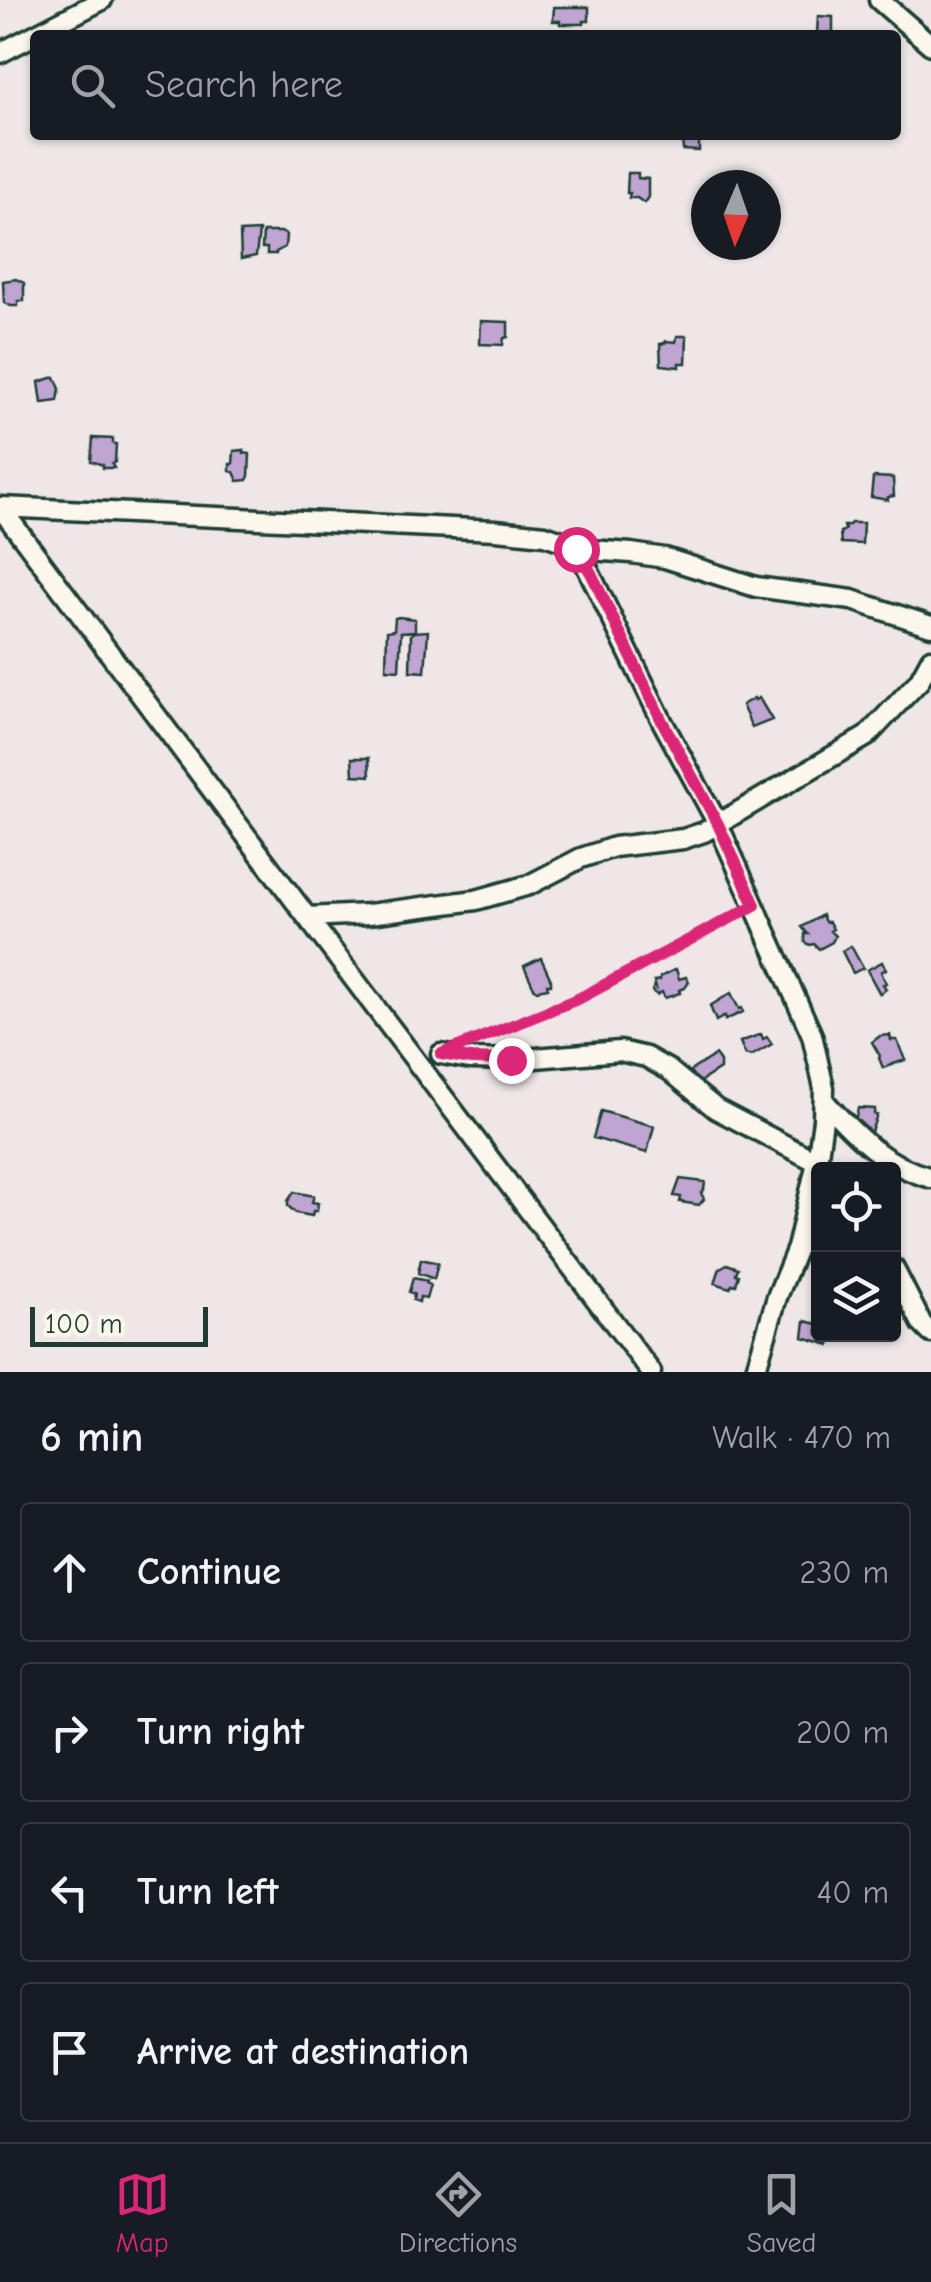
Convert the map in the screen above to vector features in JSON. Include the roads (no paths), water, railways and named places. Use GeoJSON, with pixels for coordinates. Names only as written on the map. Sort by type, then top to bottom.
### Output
{"type":"FeatureCollection","features":[{"type":"Feature","properties":{"kind":"street"},"geometry":{"type":"LineString","coordinates":[[44,30],[102,0]]}},
{"type":"Feature","properties":{"kind":"street"},"geometry":{"type":"LineString","coordinates":[[879,0],[931,45]]}},
{"type":"Feature","properties":{"kind":"street"},"geometry":{"type":"LineString","coordinates":[[0,53],[30,37]]}},
{"type":"Feature","properties":{"kind":"street"},"geometry":{"type":"LineString","coordinates":[[0,507],[496,530],[545,535],[576,549],[718,824],[812,1035],[821,1067],[824,1101],[817,1162],[716,1108],[669,1070],[646,1057],[620,1051],[511,1060],[441,1054]]}},
{"type":"Feature","properties":{"kind":"street"},"geometry":{"type":"LineString","coordinates":[[0,507],[652,1372]]}},
{"type":"Feature","properties":{"kind":"street"},"geometry":{"type":"LineString","coordinates":[[576,549],[665,558],[756,588],[852,600],[931,626]]}},
{"type":"Feature","properties":{"kind":"street"},"geometry":{"type":"LineString","coordinates":[[307,917],[369,914],[476,900],[529,884],[614,846],[683,840],[718,824],[867,736],[918,681],[931,660]]}},
{"type":"Feature","properties":{"kind":"street"},"geometry":{"type":"LineString","coordinates":[[824,1101],[878,1155],[914,1174],[931,1178]]}},
{"type":"Feature","properties":{"kind":"street"},"geometry":{"type":"LineString","coordinates":[[755,1372],[811,1204]]}},
{"type":"Feature","properties":{"kind":"street"},"geometry":{"type":"LineString","coordinates":[[901,1283],[922,1324],[931,1333]]}}]}
